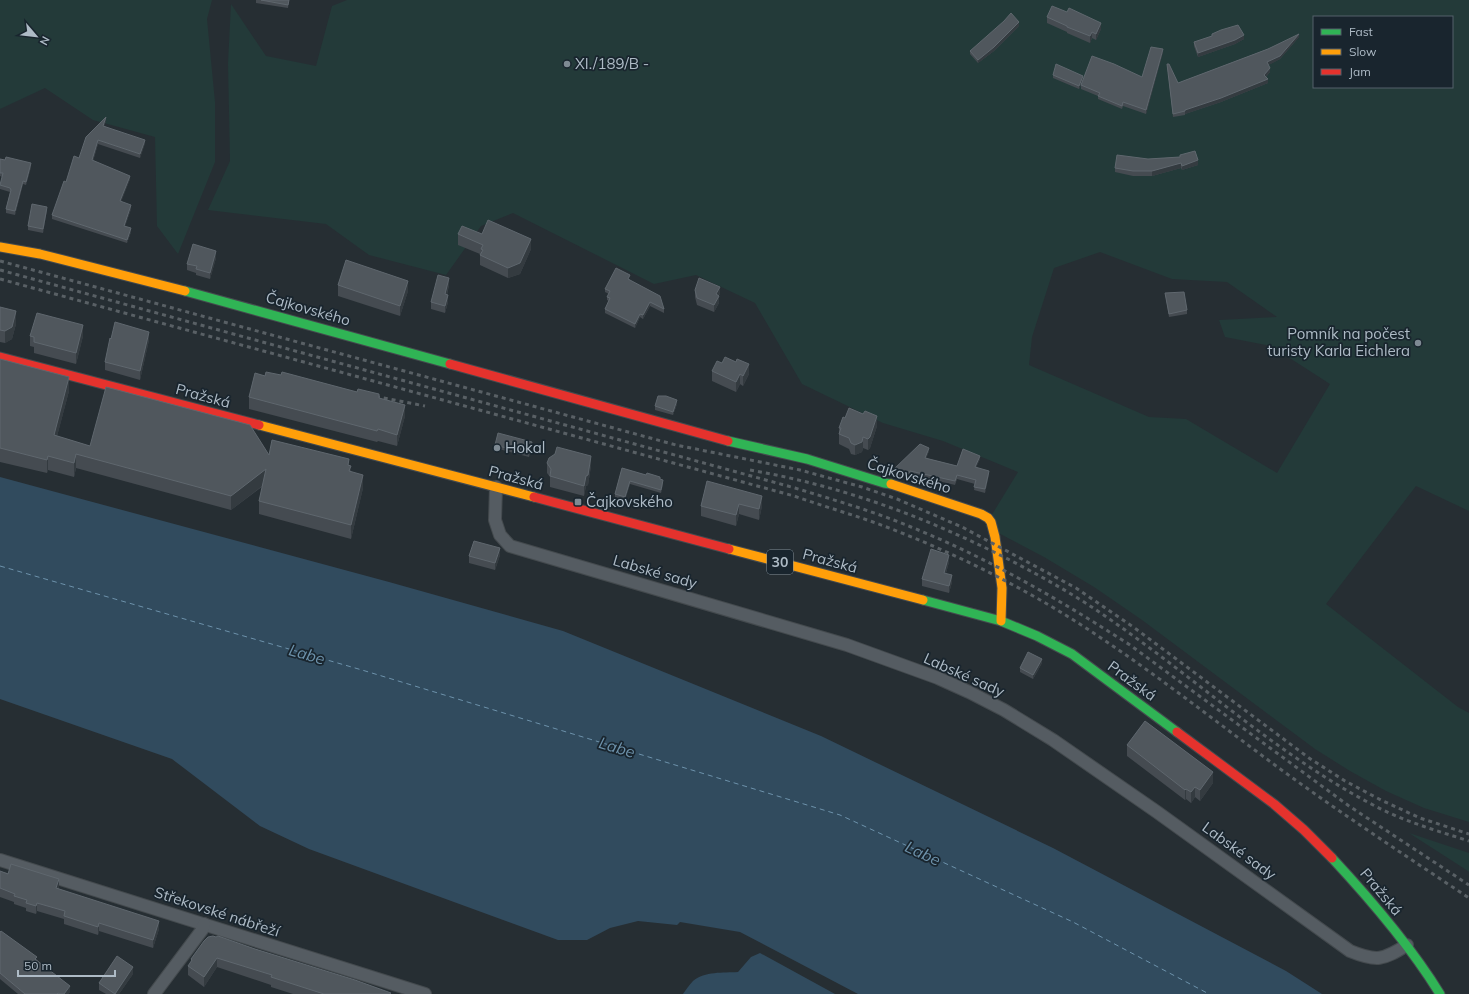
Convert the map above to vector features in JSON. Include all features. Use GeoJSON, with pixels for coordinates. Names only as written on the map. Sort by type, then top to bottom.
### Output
{"type":"FeatureCollection","features":[{"type":"Feature","properties":{"kind":"main road","name":"Čajkovského"},"geometry":{"type":"LineString","coordinates":[[0,247],[40,254],[223,300],[548,392],[729,441],[807,459],[884,483],[894,484],[980,514],[988,518],[991,522],[995,537],[1002,588],[1001,622]]}},
{"type":"Feature","properties":{"kind":"main road","name":"Pražská"},"geometry":{"type":"LineString","coordinates":[[0,357],[496,487],[1001,622],[1026,630],[1072,654],[1274,804],[1337,862],[1407,945],[1440,992]]}},
{"type":"Feature","properties":{"kind":"street","name":"Labské sady"},"geometry":{"type":"LineString","coordinates":[[496,487],[494,520],[500,535],[510,546],[798,630],[938,678],[1004,710],[1053,740],[1157,812],[1350,951],[1367,958],[1383,958],[1407,945]]}},
{"type":"Feature","properties":{"kind":"street","name":"Střekovské nábřeží"},"geometry":{"type":"LineString","coordinates":[[0,860],[204,924],[411,992],[425,994]]}},
{"type":"Feature","properties":{"kind":"street"},"geometry":{"type":"LineString","coordinates":[[154,994],[202,930],[204,924]]}},
{"type":"Feature","properties":{"kind":"green space"},"geometry":{"type":"Polygon","coordinates":[[[0,0],[212,0],[207,19],[215,102],[215,162],[178,254],[157,226],[155,137],[93,120],[45,88],[0,109],[0,0]]]}},
{"type":"Feature","properties":{"kind":"green space"},"geometry":{"type":"Polygon","coordinates":[[[347,0],[1469,0],[1469,511],[1416,486],[1326,604],[1458,707],[1469,713],[1469,822],[1424,808],[1386,791],[1350,771],[1315,749],[1142,620],[1094,587],[1044,557],[985,526],[1018,472],[943,441],[883,423],[802,384],[755,303],[696,275],[654,284],[513,213],[481,226],[446,275],[369,255],[326,224],[208,210],[230,161],[228,63],[231,4],[266,56],[316,66],[332,6],[347,0]],[[1100,252],[1054,268],[1032,337],[1029,365],[1149,417],[1186,419],[1277,473],[1330,384],[1271,346],[1225,337],[1219,320],[1277,317],[1227,282],[1172,279],[1100,252]]]}},
{"type":"Feature","properties":{"kind":"green space"},"geometry":{"type":"Polygon","coordinates":[[[1409,833],[1469,853],[1469,872],[1468,871],[1409,833]]]}},
{"type":"Feature","properties":{"kind":"water","name":"Labe"},"geometry":{"type":"Polygon","coordinates":[[[0,477],[389,582],[563,631],[821,736],[1053,848],[1286,971],[1322,994],[858,994],[740,932],[680,922],[677,925],[638,921],[610,928],[587,940],[558,940],[309,849],[260,826],[172,759],[0,699],[0,477]]]}},
{"type":"Feature","properties":{"kind":"water"},"geometry":{"type":"Polygon","coordinates":[[[760,953],[835,994],[683,994],[693,981],[698,978],[714,973],[738,972],[751,957],[760,953]]]}},
{"type":"Feature","properties":{"kind":"building"},"geometry":{"type":"Polygon","coordinates":[[[261,0],[289,0],[288,5],[261,0]]]}},
{"type":"Feature","properties":{"kind":"building"},"geometry":{"type":"Polygon","coordinates":[[[1052,6],[1067,12],[1069,8],[1101,23],[1096,34],[1092,32],[1090,36],[1047,17],[1052,6]]]}},
{"type":"Feature","properties":{"kind":"building"},"geometry":{"type":"Polygon","coordinates":[[[1011,13],[1019,22],[994,47],[978,60],[970,51],[1011,13]]]}},
{"type":"Feature","properties":{"kind":"building"},"geometry":{"type":"Polygon","coordinates":[[[1238,25],[1244,35],[1235,40],[1198,53],[1194,42],[1212,36],[1212,34],[1221,30],[1238,25]]]}},
{"type":"Feature","properties":{"kind":"building"},"geometry":{"type":"Polygon","coordinates":[[[1299,34],[1280,56],[1267,62],[1270,68],[1264,75],[1268,79],[1221,98],[1173,114],[1167,64],[1169,64],[1178,83],[1268,49],[1299,34]]]}},
{"type":"Feature","properties":{"kind":"building"},"geometry":{"type":"Polygon","coordinates":[[[1151,47],[1163,49],[1146,110],[1123,102],[1122,106],[1098,96],[1100,93],[1081,85],[1092,56],[1142,77],[1151,47]]]}},
{"type":"Feature","properties":{"kind":"building"},"geometry":{"type":"Polygon","coordinates":[[[1056,64],[1083,76],[1079,86],[1053,75],[1056,64]]]}},
{"type":"Feature","properties":{"kind":"building"},"geometry":{"type":"Polygon","coordinates":[[[106,117],[103,126],[145,140],[140,154],[98,140],[92,160],[130,176],[120,201],[131,205],[124,226],[131,228],[127,240],[52,215],[64,181],[66,182],[74,156],[79,158],[86,137],[106,117]]]}},
{"type":"Feature","properties":{"kind":"building"},"geometry":{"type":"Polygon","coordinates":[[[1195,151],[1198,160],[1182,166],[1181,163],[1152,171],[1133,171],[1115,168],[1117,155],[1148,159],[1180,157],[1180,155],[1195,151]]]}},
{"type":"Feature","properties":{"kind":"building"},"geometry":{"type":"Polygon","coordinates":[[[6,157],[31,163],[26,182],[23,181],[15,211],[6,209],[11,190],[10,188],[0,185],[3,173],[0,173],[0,159],[5,160],[6,157]]]}},
{"type":"Feature","properties":{"kind":"building"},"geometry":{"type":"Polygon","coordinates":[[[32,204],[47,207],[43,229],[28,226],[32,204]]]}},
{"type":"Feature","properties":{"kind":"building"},"geometry":{"type":"Polygon","coordinates":[[[488,220],[531,239],[520,263],[508,268],[480,255],[483,250],[481,249],[483,245],[458,234],[462,226],[482,234],[488,220]]]}},
{"type":"Feature","properties":{"kind":"building"},"geometry":{"type":"Polygon","coordinates":[[[193,244],[216,251],[210,273],[196,269],[197,266],[187,264],[193,244]]]}},
{"type":"Feature","properties":{"kind":"building"},"geometry":{"type":"Polygon","coordinates":[[[346,260],[408,281],[400,306],[338,285],[346,260]]]}},
{"type":"Feature","properties":{"kind":"building"},"geometry":{"type":"Polygon","coordinates":[[[616,268],[630,275],[628,279],[660,296],[664,309],[650,302],[643,315],[640,314],[635,324],[605,309],[610,298],[607,297],[610,291],[605,289],[616,268]]]}},
{"type":"Feature","properties":{"kind":"building"},"geometry":{"type":"Polygon","coordinates":[[[438,275],[449,278],[445,294],[448,295],[445,306],[431,302],[438,275]]]}},
{"type":"Feature","properties":{"kind":"building"},"geometry":{"type":"Polygon","coordinates":[[[699,278],[720,287],[716,294],[719,296],[714,305],[697,298],[695,290],[699,278]]]}},
{"type":"Feature","properties":{"kind":"building"},"geometry":{"type":"Polygon","coordinates":[[[1184,292],[1187,310],[1169,314],[1165,293],[1184,292]]]}},
{"type":"Feature","properties":{"kind":"building"},"geometry":{"type":"Polygon","coordinates":[[[0,307],[16,311],[12,327],[5,331],[0,330],[0,307]]]}},
{"type":"Feature","properties":{"kind":"building"},"geometry":{"type":"Polygon","coordinates":[[[37,313],[83,325],[76,353],[34,342],[34,337],[30,336],[37,313]]]}},
{"type":"Feature","properties":{"kind":"building"},"geometry":{"type":"Polygon","coordinates":[[[115,322],[149,332],[140,371],[105,362],[115,322]]]}},
{"type":"Feature","properties":{"kind":"building"},"geometry":{"type":"Polygon","coordinates":[[[725,357],[736,362],[737,359],[749,364],[743,376],[740,374],[736,382],[712,371],[717,361],[722,363],[725,357]]]}},
{"type":"Feature","properties":{"kind":"building"},"geometry":{"type":"Polygon","coordinates":[[[0,359],[69,377],[54,435],[90,446],[106,387],[250,425],[269,455],[272,440],[349,459],[348,465],[351,466],[349,471],[363,475],[351,525],[259,501],[266,469],[231,496],[76,454],[74,463],[48,456],[47,460],[0,448],[0,359]]]}},
{"type":"Feature","properties":{"kind":"building"},"geometry":{"type":"Polygon","coordinates":[[[266,372],[281,375],[282,372],[357,392],[358,389],[379,394],[379,398],[405,405],[397,435],[249,397],[255,373],[265,376],[266,372]]]}},
{"type":"Feature","properties":{"kind":"building"},"geometry":{"type":"Polygon","coordinates":[[[658,396],[666,396],[677,400],[673,412],[655,406],[658,396]]]}},
{"type":"Feature","properties":{"kind":"building"},"geometry":{"type":"Polygon","coordinates":[[[849,408],[863,414],[865,411],[877,416],[870,437],[868,439],[863,437],[862,442],[855,445],[851,443],[849,438],[839,434],[841,428],[839,428],[843,417],[845,418],[849,408]]]}},
{"type":"Feature","properties":{"kind":"building"},"geometry":{"type":"Polygon","coordinates":[[[498,433],[532,442],[529,454],[495,445],[498,433]]]}},
{"type":"Feature","properties":{"kind":"building"},"geometry":{"type":"Polygon","coordinates":[[[920,444],[929,448],[925,458],[957,466],[963,449],[980,456],[975,467],[989,471],[985,489],[974,487],[976,480],[957,475],[955,481],[910,471],[908,475],[893,470],[920,444]]]}},
{"type":"Feature","properties":{"kind":"building"},"geometry":{"type":"Polygon","coordinates":[[[557,447],[591,456],[588,475],[586,476],[584,486],[550,476],[551,469],[547,463],[549,458],[555,454],[557,447]]]}},
{"type":"Feature","properties":{"kind":"building"},"geometry":{"type":"Polygon","coordinates":[[[622,468],[646,475],[647,473],[660,477],[660,479],[663,480],[661,490],[630,481],[625,497],[615,494],[622,468]]]}},
{"type":"Feature","properties":{"kind":"building"},"geometry":{"type":"Polygon","coordinates":[[[707,481],[762,496],[759,509],[739,504],[736,515],[701,506],[707,481]]]}},
{"type":"Feature","properties":{"kind":"building"},"geometry":{"type":"Polygon","coordinates":[[[474,541],[500,548],[495,563],[469,556],[474,541]]]}},
{"type":"Feature","properties":{"kind":"building"},"geometry":{"type":"Polygon","coordinates":[[[931,549],[949,555],[944,573],[952,575],[949,586],[922,579],[931,549]]]}},
{"type":"Feature","properties":{"kind":"building"},"geometry":{"type":"Polygon","coordinates":[[[1028,652],[1042,659],[1033,675],[1020,668],[1028,652]]]}},
{"type":"Feature","properties":{"kind":"building"},"geometry":{"type":"Polygon","coordinates":[[[1145,721],[1213,772],[1200,790],[1195,787],[1191,792],[1186,789],[1185,790],[1127,745],[1145,721]]]}},
{"type":"Feature","properties":{"kind":"building"},"geometry":{"type":"Polygon","coordinates":[[[11,864],[59,879],[56,888],[159,921],[153,940],[99,923],[98,927],[64,916],[65,911],[37,903],[36,906],[26,903],[27,900],[14,896],[15,894],[0,888],[0,871],[8,874],[11,864]]]}},
{"type":"Feature","properties":{"kind":"building"},"geometry":{"type":"Polygon","coordinates":[[[1,931],[37,957],[35,959],[70,986],[64,994],[25,994],[0,973],[1,931]]]}},
{"type":"Feature","properties":{"kind":"building"},"geometry":{"type":"Polygon","coordinates":[[[218,936],[391,993],[324,994],[271,977],[272,975],[217,958],[204,977],[188,966],[192,960],[191,959],[204,941],[208,937],[218,936]]]}},
{"type":"Feature","properties":{"kind":"building"},"geometry":{"type":"Polygon","coordinates":[[[117,956],[133,967],[115,994],[99,983],[117,956]]]}},
{"type":"Feature","properties":{"kind":"ferry route"},"geometry":{"type":"LineString","coordinates":[[0,566],[362,670],[840,815],[1073,922],[1209,994]]}},
{"type":"Feature","properties":{"kind":"railway"},"geometry":{"type":"LineString","coordinates":[[0,261],[676,445],[800,470],[862,487],[897,499],[962,527],[1076,588],[1136,629],[1309,758],[1345,781],[1420,818],[1469,834]]}},
{"type":"Feature","properties":{"kind":"railway"},"geometry":{"type":"LineString","coordinates":[[0,270],[795,488],[897,521],[940,539],[996,566],[1050,596],[1130,645],[1349,806],[1469,885]]}},
{"type":"Feature","properties":{"kind":"railway"},"geometry":{"type":"LineString","coordinates":[[0,279],[794,496],[873,522],[916,539],[1001,579],[1042,601],[1098,636],[1125,654],[1308,789],[1469,898]]}},
{"type":"Feature","properties":{"kind":"railway"},"geometry":{"type":"LineString","coordinates":[[368,395],[425,406]]}},
{"type":"Feature","properties":{"kind":"railway"},"geometry":{"type":"LineString","coordinates":[[750,470],[816,484],[848,493],[910,515],[1002,556],[1080,599],[1105,616],[1139,640],[1271,741],[1341,787],[1377,807],[1399,817],[1469,841]]}},
{"type":"Feature","properties":{"kind":"traffic: fast"},"geometry":{"type":"LineString","coordinates":[[185,291],[450,364]]}},
{"type":"Feature","properties":{"kind":"traffic: fast"},"geometry":{"type":"LineString","coordinates":[[728,441],[807,459],[891,484]]}},
{"type":"Feature","properties":{"kind":"traffic: fast"},"geometry":{"type":"LineString","coordinates":[[923,600],[1001,621],[1037,636],[1072,654],[1177,732]]}},
{"type":"Feature","properties":{"kind":"traffic: fast"},"geometry":{"type":"LineString","coordinates":[[1332,858],[1389,923],[1416,958],[1440,994]]}},
{"type":"Feature","properties":{"kind":"traffic: slow"},"geometry":{"type":"LineString","coordinates":[[0,247],[40,254],[185,291]]}},
{"type":"Feature","properties":{"kind":"traffic: slow"},"geometry":{"type":"LineString","coordinates":[[259,425],[534,497]]}},
{"type":"Feature","properties":{"kind":"traffic: slow"},"geometry":{"type":"LineString","coordinates":[[891,484],[981,514],[988,518],[991,522],[995,537],[1002,588],[1001,621]]}},
{"type":"Feature","properties":{"kind":"traffic: slow"},"geometry":{"type":"LineString","coordinates":[[729,549],[923,600]]}},
{"type":"Feature","properties":{"kind":"traffic: jam"},"geometry":{"type":"LineString","coordinates":[[0,357],[259,425]]}},
{"type":"Feature","properties":{"kind":"traffic: jam"},"geometry":{"type":"LineString","coordinates":[[450,364],[728,441]]}},
{"type":"Feature","properties":{"kind":"traffic: jam"},"geometry":{"type":"LineString","coordinates":[[534,497],[729,549]]}},
{"type":"Feature","properties":{"kind":"traffic: jam"},"geometry":{"type":"LineString","coordinates":[[1177,732],[1274,804],[1304,830],[1332,858]]}},
{"type":"Feature","properties":{"kind":"place","name":"XI./189/B -"},"geometry":{"type":"Point","coordinates":[567,64]}},
{"type":"Feature","properties":{"kind":"place","name":"Pomník na počest turisty Karla Eichlera"},"geometry":{"type":"Point","coordinates":[1418,343]}},
{"type":"Feature","properties":{"kind":"place","name":"Hokal"},"geometry":{"type":"Point","coordinates":[497,448]}},
{"type":"Feature","properties":{"kind":"place","name":"Čajkovského"},"geometry":{"type":"Point","coordinates":[578,502]}}]}
